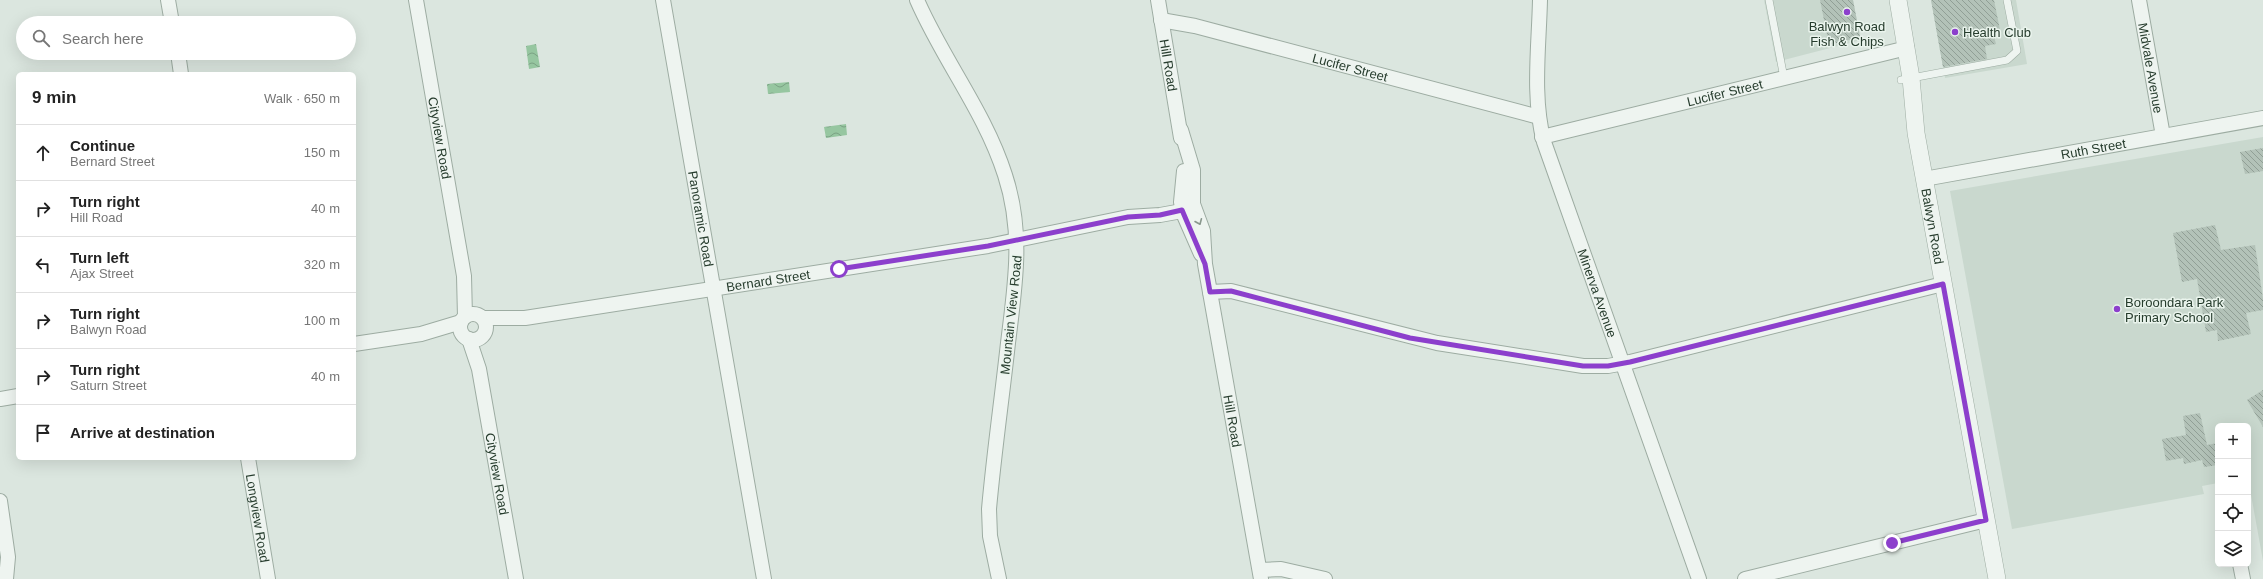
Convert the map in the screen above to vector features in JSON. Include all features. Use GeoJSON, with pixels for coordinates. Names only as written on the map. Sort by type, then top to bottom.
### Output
{"type":"FeatureCollection","features":[{"type":"Feature","properties":{"kind":"street"},"geometry":{"type":"LineString","coordinates":[[168,0],[171,16]]}},
{"type":"Feature","properties":{"kind":"street","name":"Cityview Road"},"geometry":{"type":"LineString","coordinates":[[416,0],[516,579]]}},
{"type":"Feature","properties":{"kind":"street","name":"Panoramic Road"},"geometry":{"type":"LineString","coordinates":[[664,0],[764,579]]}},
{"type":"Feature","properties":{"kind":"street","name":"Mountain View Road"},"geometry":{"type":"LineString","coordinates":[[917,0],[937,43],[974,102],[988,132],[1009,186],[1017,240],[1017,272],[989,509],[990,536],[999,579]]}},
{"type":"Feature","properties":{"kind":"street","name":"Hill Road"},"geometry":{"type":"LineString","coordinates":[[1158,0],[1181,130],[1193,170],[1186,205],[1203,231],[1205,264],[1260,574]]}},
{"type":"Feature","properties":{"kind":"street","name":"Minerva Avenue"},"geometry":{"type":"LineString","coordinates":[[1540,0],[1538,78],[1542,137],[1621,363],[1699,579]]}},
{"type":"Feature","properties":{"kind":"street","name":"Balwyn Road"},"geometry":{"type":"LineString","coordinates":[[1887,0],[1901,49]]}},
{"type":"Feature","properties":{"kind":"street","name":"Balwyn Road"},"geometry":{"type":"LineString","coordinates":[[1898,0],[1901,49],[1906,79],[1997,579]]}},
{"type":"Feature","properties":{"kind":"street","name":"Midvale Avenue"},"geometry":{"type":"LineString","coordinates":[[2139,0],[2164,136]]}},
{"type":"Feature","properties":{"kind":"street","name":"Lucifer Street"},"geometry":{"type":"LineString","coordinates":[[1161,20],[1195,26],[1540,117]]}},
{"type":"Feature","properties":{"kind":"street","name":"Lucifer Street"},"geometry":{"type":"LineString","coordinates":[[1542,137],[1901,49]]}},
{"type":"Feature","properties":{"kind":"street"},"geometry":{"type":"LineString","coordinates":[[179,60],[181,72]]}},
{"type":"Feature","properties":{"kind":"street","name":"Ruth Street"},"geometry":{"type":"LineString","coordinates":[[1924,179],[2263,118]]}},
{"type":"Feature","properties":{"kind":"street","name":"Bernard Street"},"geometry":{"type":"LineString","coordinates":[[356,344],[473,327],[1017,240],[1128,217],[1150,208],[1186,205]]}},
{"type":"Feature","properties":{"kind":"street"},"geometry":{"type":"LineString","coordinates":[[1210,292],[1231,291],[1410,338],[1583,366],[1621,363],[1943,284]]}},
{"type":"Feature","properties":{"kind":"street"},"geometry":{"type":"LineString","coordinates":[[0,399],[16,396]]}},
{"type":"Feature","properties":{"kind":"street","name":"Longview Road"},"geometry":{"type":"LineString","coordinates":[[248,460],[268,579]]}},
{"type":"Feature","properties":{"kind":"street"},"geometry":{"type":"LineString","coordinates":[[0,501],[8,551],[6,579]]}},
{"type":"Feature","properties":{"kind":"street"},"geometry":{"type":"LineString","coordinates":[[1745,579],[1986,520]]}},
{"type":"Feature","properties":{"kind":"street"},"geometry":{"type":"LineString","coordinates":[[2241,567],[2243,579]]}},
{"type":"Feature","properties":{"kind":"street"},"geometry":{"type":"LineString","coordinates":[[1260,574],[1286,570],[1325,579]]}},
{"type":"Feature","properties":{"kind":"lane"},"geometry":{"type":"LineString","coordinates":[[1769,0],[1784,78]]}},
{"type":"Feature","properties":{"kind":"lane"},"geometry":{"type":"LineString","coordinates":[[1906,79],[2007,60],[2017,52],[2007,0]]}},
{"type":"Feature","properties":{"kind":"shaded area"},"geometry":{"type":"Polygon","coordinates":[[[1764,0],[1853,0],[1861,40],[1776,62],[1764,0]]]}},
{"type":"Feature","properties":{"kind":"shaded area"},"geometry":{"type":"Polygon","coordinates":[[[1931,0],[2016,0],[2027,64],[1945,78],[1931,0]]]}},
{"type":"Feature","properties":{"kind":"shaded area","name":"Boroondara Park Primary School"},"geometry":{"type":"Polygon","coordinates":[[[2263,137],[2263,561],[2251,495],[2251,423],[2215,423],[2215,484],[2202,486],[2204,494],[2012,529],[1950,191],[2263,137]]]}},
{"type":"Feature","properties":{"kind":"water"},"geometry":{"type":"Polygon","coordinates":[[[536,44],[540,67],[529,69],[526,46],[536,44]]]}},
{"type":"Feature","properties":{"kind":"water"},"geometry":{"type":"Polygon","coordinates":[[[789,82],[790,92],[768,94],[767,84],[789,82]]]}},
{"type":"Feature","properties":{"kind":"water"},"geometry":{"type":"Polygon","coordinates":[[[846,124],[847,135],[826,138],[824,127],[846,124]]]}},
{"type":"Feature","properties":{"kind":"building"},"geometry":{"type":"Polygon","coordinates":[[[1820,0],[1853,0],[1860,37],[1829,45],[1820,0]]]}},
{"type":"Feature","properties":{"kind":"building"},"geometry":{"type":"Polygon","coordinates":[[[1931,0],[1994,0],[2000,30],[1993,32],[1996,44],[1985,46],[1987,59],[1943,67],[1931,0]]]}},
{"type":"Feature","properties":{"kind":"building"},"geometry":{"type":"Polygon","coordinates":[[[2263,148],[2263,171],[2245,174],[2240,152],[2263,148]]]}},
{"type":"Feature","properties":{"kind":"building"},"geometry":{"type":"Polygon","coordinates":[[[2215,225],[2221,250],[2255,245],[2263,299],[2263,310],[2246,313],[2251,334],[2218,341],[2217,330],[2206,332],[2197,279],[2182,282],[2173,233],[2215,225]]]}},
{"type":"Feature","properties":{"kind":"building"},"geometry":{"type":"Polygon","coordinates":[[[2263,390],[2263,427],[2247,400],[2263,390]]]}},
{"type":"Feature","properties":{"kind":"building"},"geometry":{"type":"Polygon","coordinates":[[[2200,413],[2207,445],[2215,444],[2215,465],[2204,467],[2202,460],[2184,464],[2183,458],[2166,461],[2162,439],[2186,435],[2183,416],[2200,413]]]}},
{"type":"Feature","properties":{"kind":"place","name":"Balwyn Road Fish & Chips"},"geometry":{"type":"Point","coordinates":[1847,12]}},
{"type":"Feature","properties":{"kind":"place","name":"Health Club"},"geometry":{"type":"Point","coordinates":[1955,32]}},
{"type":"Feature","properties":{"kind":"place","name":"Boroondara Park Primary School"},"geometry":{"type":"Point","coordinates":[2117,309]}},
{"type":"Feature","properties":{"kind":"route"},"geometry":{"type":"LineString","coordinates":[[839,269],[988,246],[1128,217],[1160,215],[1182,210],[1205,264],[1210,292],[1231,291],[1410,338],[1583,366],[1608,366],[1630,362],[1943,284],[1986,520],[1892,543]]}}]}
